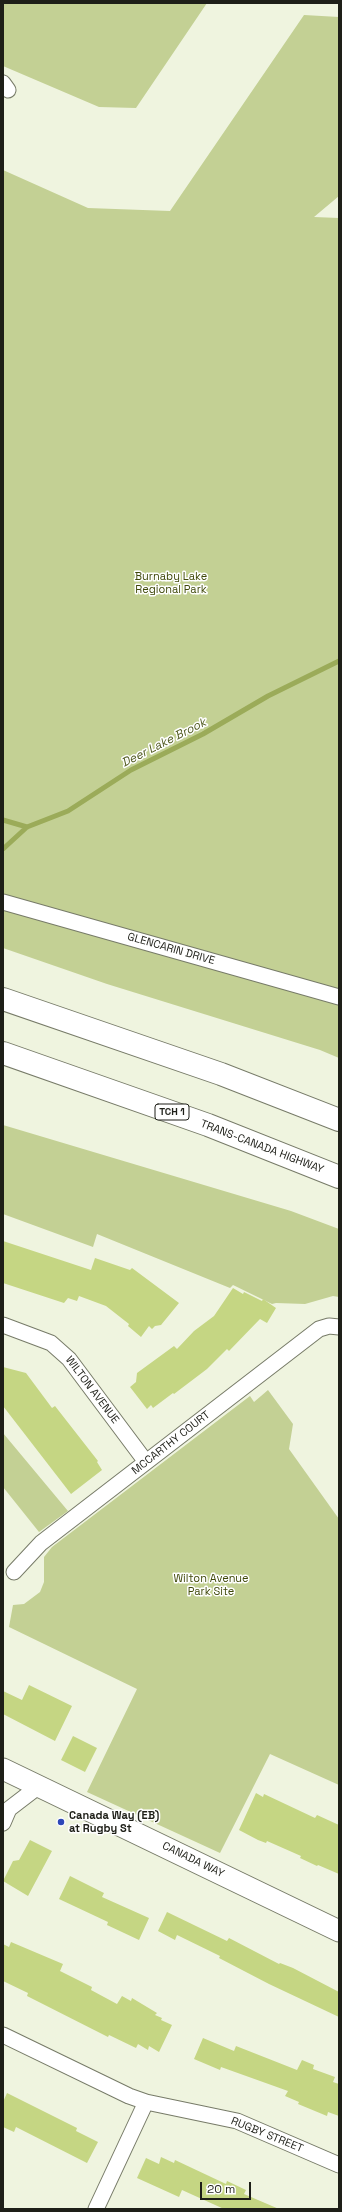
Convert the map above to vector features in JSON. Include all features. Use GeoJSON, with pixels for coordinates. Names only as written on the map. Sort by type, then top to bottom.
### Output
{"type":"FeatureCollection","features":[{"type":"Feature","properties":{"kind":"highway"},"geometry":{"type":"LineString","coordinates":[[3,998],[222,1074],[339,1120]]}},
{"type":"Feature","properties":{"kind":"highway","name":"TRANS-CANADA HIGHWAY"},"geometry":{"type":"LineString","coordinates":[[3,1053],[201,1123],[339,1177]]}},
{"type":"Feature","properties":{"kind":"main road","name":"CANADA WAY"},"geometry":{"type":"LineString","coordinates":[[3,1769],[339,1931]]}},
{"type":"Feature","properties":{"kind":"street","name":"GLENCARIN DRIVE"},"geometry":{"type":"LineString","coordinates":[[3,902],[339,997]]}},
{"type":"Feature","properties":{"kind":"street","name":"WILTON AVENUE"},"geometry":{"type":"LineString","coordinates":[[3,1325],[52,1343],[69,1359],[146,1462]]}},
{"type":"Feature","properties":{"kind":"street","name":"MCCARTHY COURT"},"geometry":{"type":"LineString","coordinates":[[14,1572],[41,1542],[319,1329],[329,1326],[338,1327]]}},
{"type":"Feature","properties":{"kind":"street"},"geometry":{"type":"LineString","coordinates":[[3,1823],[9,1809],[39,1786]]}},
{"type":"Feature","properties":{"kind":"street","name":"RUGBY STREET"},"geometry":{"type":"LineString","coordinates":[[3,2035],[129,2096],[146,2102],[236,2121],[339,2165]]}},
{"type":"Feature","properties":{"kind":"street"},"geometry":{"type":"LineString","coordinates":[[96,2209],[146,2102]]}},
{"type":"Feature","properties":{"kind":"green space"},"geometry":{"type":"Polygon","coordinates":[[[3,3],[207,3],[136,108],[99,107],[3,66],[3,3]]]}},
{"type":"Feature","properties":{"kind":"green space","name":"Burnaby Lake Regional Park"},"geometry":{"type":"Polygon","coordinates":[[[304,15],[339,17],[339,196],[314,217],[339,218],[339,1058],[320,1050],[107,984],[3,948],[3,170],[88,208],[170,211],[304,15]]]}},
{"type":"Feature","properties":{"kind":"green space"},"geometry":{"type":"Polygon","coordinates":[[[3,1125],[291,1211],[339,1229],[339,1297],[333,1296],[305,1304],[272,1304],[233,1285],[230,1288],[97,1234],[93,1247],[3,1214],[3,1125]]]}},
{"type":"Feature","properties":{"kind":"green space","name":"Wilton Avenue Park Site"},"geometry":{"type":"Polygon","coordinates":[[[268,1390],[293,1424],[289,1449],[339,1519],[339,1785],[270,1754],[220,1853],[87,1792],[137,1689],[9,1627],[13,1605],[24,1604],[40,1592],[44,1582],[44,1557],[52,1547],[250,1396],[254,1402],[268,1390]]]}},
{"type":"Feature","properties":{"kind":"green space"},"geometry":{"type":"Polygon","coordinates":[[[3,1433],[68,1511],[39,1532],[3,1487],[3,1433]]]}},
{"type":"Feature","properties":{"kind":"building"},"geometry":{"type":"Polygon","coordinates":[[[3,1241],[91,1270],[95,1258],[130,1270],[132,1268],[179,1303],[161,1325],[155,1326],[152,1329],[149,1326],[141,1337],[128,1326],[129,1324],[106,1306],[79,1296],[77,1301],[68,1298],[64,1303],[3,1283],[3,1241]]]}},
{"type":"Feature","properties":{"kind":"building"},"geometry":{"type":"Polygon","coordinates":[[[233,1288],[243,1294],[244,1292],[262,1301],[263,1299],[276,1308],[267,1323],[260,1319],[229,1351],[227,1349],[207,1369],[153,1408],[151,1405],[147,1409],[130,1387],[136,1382],[137,1373],[174,1346],[177,1349],[194,1331],[214,1316],[233,1288]]]}},
{"type":"Feature","properties":{"kind":"building"},"geometry":{"type":"Polygon","coordinates":[[[3,1367],[26,1373],[52,1408],[55,1406],[98,1461],[97,1462],[102,1470],[71,1494],[3,1406],[3,1367]]]}},
{"type":"Feature","properties":{"kind":"building"},"geometry":{"type":"Polygon","coordinates":[[[29,1685],[72,1706],[55,1741],[3,1714],[3,1691],[22,1700],[29,1685]]]}},
{"type":"Feature","properties":{"kind":"building"},"geometry":{"type":"Polygon","coordinates":[[[73,1736],[97,1748],[85,1772],[61,1760],[73,1736]]]}},
{"type":"Feature","properties":{"kind":"building"},"geometry":{"type":"Polygon","coordinates":[[[256,1793],[263,1797],[264,1794],[315,1818],[317,1815],[339,1825],[339,1874],[318,1865],[317,1866],[300,1858],[301,1856],[267,1841],[266,1843],[258,1840],[239,1830],[256,1793]]]}},
{"type":"Feature","properties":{"kind":"building"},"geometry":{"type":"Polygon","coordinates":[[[30,1840],[52,1851],[28,1896],[3,1881],[13,1861],[19,1860],[30,1840]]]}},
{"type":"Feature","properties":{"kind":"building"},"geometry":{"type":"Polygon","coordinates":[[[70,1876],[104,1893],[102,1897],[149,1918],[139,1940],[107,1925],[108,1922],[59,1899],[70,1876]]]}},
{"type":"Feature","properties":{"kind":"building"},"geometry":{"type":"Polygon","coordinates":[[[167,1912],[227,1941],[229,1938],[279,1964],[280,1963],[293,1968],[339,1992],[339,2017],[269,1984],[219,1958],[220,1956],[177,1935],[175,1940],[158,1931],[167,1912]]]}},
{"type":"Feature","properties":{"kind":"building"},"geometry":{"type":"Polygon","coordinates":[[[11,1942],[63,1964],[60,1971],[92,1987],[91,1990],[117,2004],[122,1996],[131,2001],[132,1998],[157,2013],[155,2015],[162,2018],[161,2020],[172,2025],[159,2052],[149,2046],[148,2050],[138,2044],[136,2048],[109,2035],[108,2037],[27,1996],[28,1993],[3,1981],[3,1944],[9,1947],[11,1942]]]}},
{"type":"Feature","properties":{"kind":"building"},"geometry":{"type":"Polygon","coordinates":[[[203,2038],[234,2051],[236,2046],[297,2070],[302,2060],[314,2065],[313,2069],[335,2077],[333,2082],[339,2084],[339,2116],[328,2112],[327,2116],[298,2104],[299,2102],[285,2096],[288,2091],[221,2067],[220,2070],[194,2059],[203,2038]]]}},
{"type":"Feature","properties":{"kind":"building"},"geometry":{"type":"Polygon","coordinates":[[[7,2093],[77,2128],[76,2131],[98,2142],[87,2163],[16,2127],[14,2132],[3,2127],[3,2102],[7,2093]]]}},
{"type":"Feature","properties":{"kind":"building"},"geometry":{"type":"Polygon","coordinates":[[[161,2157],[174,2163],[175,2160],[226,2184],[227,2181],[246,2190],[244,2194],[279,2209],[224,2209],[182,2190],[179,2197],[137,2178],[146,2158],[159,2164],[161,2157]]]}},
{"type":"Feature","properties":{"kind":"waterway","name":"Deer Lake Brook"},"geometry":{"type":"LineString","coordinates":[[3,849],[27,827],[68,811],[131,770],[203,734],[268,696],[339,661]]}},
{"type":"Feature","properties":{"kind":"waterway"},"geometry":{"type":"LineString","coordinates":[[3,820],[27,827]]}},
{"type":"Feature","properties":{"kind":"place","name":"Canada Way (EB) at Rugby St"},"geometry":{"type":"Point","coordinates":[61,1822]}}]}
